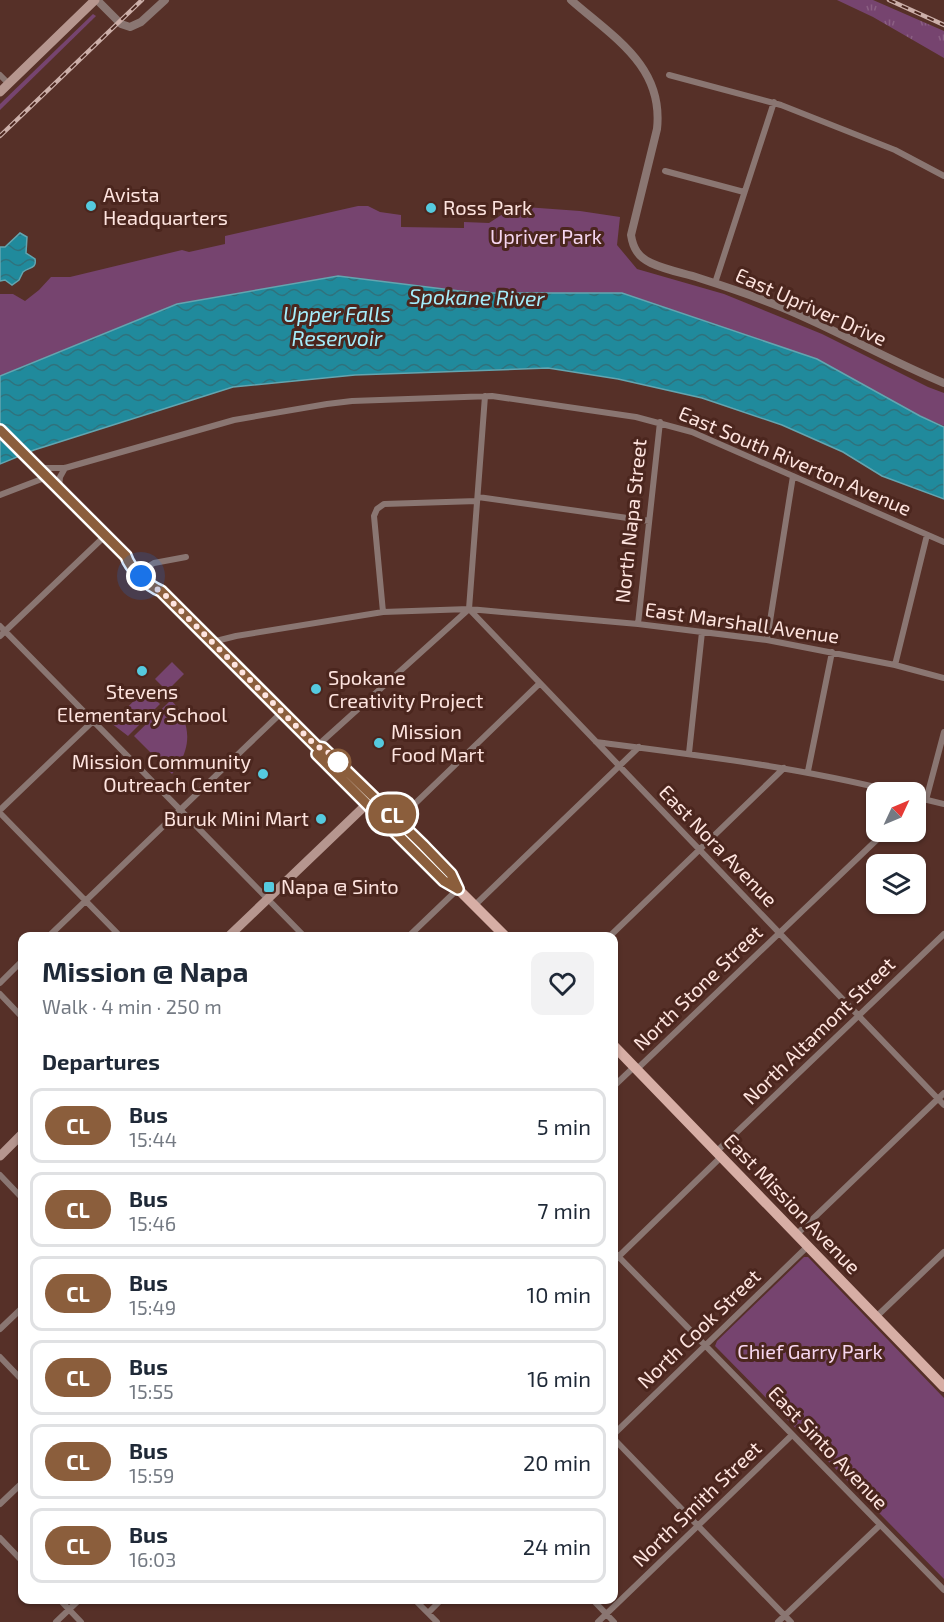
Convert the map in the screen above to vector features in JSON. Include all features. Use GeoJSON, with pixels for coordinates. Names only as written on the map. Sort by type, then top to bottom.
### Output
{"type":"FeatureCollection","features":[{"type":"Feature","properties":{"kind":"main road"},"geometry":{"type":"LineString","coordinates":[[0,92],[96,0]]}},
{"type":"Feature","properties":{"kind":"main road"},"geometry":{"type":"LineString","coordinates":[[0,430],[106,535],[126,556],[128,563],[154,588],[161,591],[317,747],[317,754],[371,801],[398,820],[451,874],[458,889]]}},
{"type":"Feature","properties":{"kind":"main road"},"geometry":{"type":"LineString","coordinates":[[126,556],[133,558],[159,584],[161,591]]}},
{"type":"Feature","properties":{"kind":"main road"},"geometry":{"type":"LineString","coordinates":[[371,801],[444,881],[458,889],[502,932]]}},
{"type":"Feature","properties":{"kind":"main road"},"geometry":{"type":"LineString","coordinates":[[233,932],[371,801]]}},
{"type":"Feature","properties":{"kind":"main road","name":"East Mission Avenue"},"geometry":{"type":"LineString","coordinates":[[618,1050],[944,1387]]}},
{"type":"Feature","properties":{"kind":"main road"},"geometry":{"type":"LineString","coordinates":[[0,1156],[18,1138]]}},
{"type":"Feature","properties":{"kind":"street"},"geometry":{"type":"LineString","coordinates":[[96,0],[123,25],[130,27],[141,22],[165,0]]}},
{"type":"Feature","properties":{"kind":"street","name":"East Upriver Drive"},"geometry":{"type":"LineString","coordinates":[[571,0],[640,62],[652,83],[657,98],[657,129],[631,235],[633,247],[641,257],[651,263],[716,283],[794,312],[909,369],[944,383]]}},
{"type":"Feature","properties":{"kind":"street"},"geometry":{"type":"LineString","coordinates":[[0,75],[9,84]]}},
{"type":"Feature","properties":{"kind":"street"},"geometry":{"type":"LineString","coordinates":[[669,75],[774,102],[895,150],[944,176]]}},
{"type":"Feature","properties":{"kind":"street"},"geometry":{"type":"LineString","coordinates":[[716,283],[774,102]]}},
{"type":"Feature","properties":{"kind":"street"},"geometry":{"type":"LineString","coordinates":[[665,171],[744,192]]}},
{"type":"Feature","properties":{"kind":"street"},"geometry":{"type":"LineString","coordinates":[[317,747],[469,609],[485,396]]}},
{"type":"Feature","properties":{"kind":"street","name":"East South Riverton Avenue"},"geometry":{"type":"LineString","coordinates":[[37,467],[65,468],[234,420],[352,400],[485,396],[660,422],[706,437],[944,542]]}},
{"type":"Feature","properties":{"kind":"street","name":"North Napa Street"},"geometry":{"type":"LineString","coordinates":[[638,624],[660,422]]}},
{"type":"Feature","properties":{"kind":"street"},"geometry":{"type":"LineString","coordinates":[[59,488],[60,477],[65,468]]}},
{"type":"Feature","properties":{"kind":"street"},"geometry":{"type":"LineString","coordinates":[[767,640],[794,476]]}},
{"type":"Feature","properties":{"kind":"street"},"geometry":{"type":"LineString","coordinates":[[0,495],[47,477]]}},
{"type":"Feature","properties":{"kind":"street"},"geometry":{"type":"LineString","coordinates":[[383,612],[374,516],[377,509],[384,504],[478,499],[649,521]]}},
{"type":"Feature","properties":{"kind":"street"},"geometry":{"type":"LineString","coordinates":[[106,535],[2,631],[300,932]]}},
{"type":"Feature","properties":{"kind":"street"},"geometry":{"type":"LineString","coordinates":[[894,665],[927,535]]}},
{"type":"Feature","properties":{"kind":"street"},"geometry":{"type":"LineString","coordinates":[[144,569],[154,563],[186,557]]}},
{"type":"Feature","properties":{"kind":"street","name":"East Marshall Avenue"},"geometry":{"type":"LineString","coordinates":[[212,642],[383,612],[469,609],[638,624],[767,640],[894,665],[944,678]]}},
{"type":"Feature","properties":{"kind":"street","name":"East Nora Avenue"},"geometry":{"type":"LineString","coordinates":[[469,609],[944,1106]]}},
{"type":"Feature","properties":{"kind":"street"},"geometry":{"type":"LineString","coordinates":[[688,753],[702,632]]}},
{"type":"Feature","properties":{"kind":"street"},"geometry":{"type":"LineString","coordinates":[[808,771],[832,652]]}},
{"type":"Feature","properties":{"kind":"street"},"geometry":{"type":"LineString","coordinates":[[398,820],[540,683]]}},
{"type":"Feature","properties":{"kind":"street"},"geometry":{"type":"LineString","coordinates":[[53,932],[282,712]]}},
{"type":"Feature","properties":{"kind":"street"},"geometry":{"type":"LineString","coordinates":[[93,721],[0,812],[116,932]]}},
{"type":"Feature","properties":{"kind":"street"},"geometry":{"type":"LineString","coordinates":[[925,782],[944,732]]}},
{"type":"Feature","properties":{"kind":"street"},"geometry":{"type":"LineString","coordinates":[[595,742],[808,771],[866,785]]}},
{"type":"Feature","properties":{"kind":"street"},"geometry":{"type":"LineString","coordinates":[[475,905],[639,747]]}},
{"type":"Feature","properties":{"kind":"street"},"geometry":{"type":"LineString","coordinates":[[613,932],[784,768]]}},
{"type":"Feature","properties":{"kind":"street"},"geometry":{"type":"LineString","coordinates":[[926,800],[944,804]]}},
{"type":"Feature","properties":{"kind":"street","name":"North Stone Street"},"geometry":{"type":"LineString","coordinates":[[618,1083],[874,842]]}},
{"type":"Feature","properties":{"kind":"street"},"geometry":{"type":"LineString","coordinates":[[413,932],[458,889]]}},
{"type":"Feature","properties":{"kind":"street","name":"North Altamont Street"},"geometry":{"type":"LineString","coordinates":[[618,1253],[857,1016],[944,934]]}},
{"type":"Feature","properties":{"kind":"street"},"geometry":{"type":"LineString","coordinates":[[0,983],[18,965]]}},
{"type":"Feature","properties":{"kind":"street"},"geometry":{"type":"LineString","coordinates":[[0,994],[18,1013]]}},
{"type":"Feature","properties":{"kind":"street"},"geometry":{"type":"LineString","coordinates":[[796,1235],[944,1093]]}},
{"type":"Feature","properties":{"kind":"street"},"geometry":{"type":"LineString","coordinates":[[0,1175],[18,1194]]}},
{"type":"Feature","properties":{"kind":"street","name":"North Cook Street"},"geometry":{"type":"LineString","coordinates":[[618,1430],[808,1246]]}},
{"type":"Feature","properties":{"kind":"street"},"geometry":{"type":"LineString","coordinates":[[876,1317],[944,1252]]}},
{"type":"Feature","properties":{"kind":"street","name":"East Sinto Avenue"},"geometry":{"type":"LineString","coordinates":[[618,1259],[944,1590]]}},
{"type":"Feature","properties":{"kind":"street"},"geometry":{"type":"LineString","coordinates":[[0,1329],[18,1312]]}},
{"type":"Feature","properties":{"kind":"street"},"geometry":{"type":"LineString","coordinates":[[0,1357],[18,1376]]}},
{"type":"Feature","properties":{"kind":"street","name":"North Smith Street"},"geometry":{"type":"LineString","coordinates":[[618,1603],[792,1435]]}},
{"type":"Feature","properties":{"kind":"street"},"geometry":{"type":"LineString","coordinates":[[618,1443],[791,1622]]}},
{"type":"Feature","properties":{"kind":"street"},"geometry":{"type":"LineString","coordinates":[[0,1504],[18,1487]]}},
{"type":"Feature","properties":{"kind":"street"},"geometry":{"type":"LineString","coordinates":[[778,1622],[880,1525]]}},
{"type":"Feature","properties":{"kind":"street"},"geometry":{"type":"LineString","coordinates":[[0,1538],[18,1558]]}},
{"type":"Feature","properties":{"kind":"street"},"geometry":{"type":"LineString","coordinates":[[64,1604],[81,1622]]}},
{"type":"Feature","properties":{"kind":"street"},"geometry":{"type":"LineString","coordinates":[[56,1622],[74,1604]]}},
{"type":"Feature","properties":{"kind":"street"},"geometry":{"type":"LineString","coordinates":[[419,1604],[437,1622]]}},
{"type":"Feature","properties":{"kind":"street"},"geometry":{"type":"LineString","coordinates":[[428,1612],[437,1604]]}},
{"type":"Feature","properties":{"kind":"street"},"geometry":{"type":"LineString","coordinates":[[597,1604],[614,1622]]}},
{"type":"Feature","properties":{"kind":"street","name":"North Smith Street"},"geometry":{"type":"LineString","coordinates":[[598,1622],[617,1604]]}},
{"type":"Feature","properties":{"kind":"green space"},"geometry":{"type":"Polygon","coordinates":[[[837,0],[873,0],[944,31],[944,58],[873,17],[837,0]]]}},
{"type":"Feature","properties":{"kind":"green space"},"geometry":{"type":"Polygon","coordinates":[[[93,14],[96,16],[0,110],[0,104],[93,14]]]}},
{"type":"Feature","properties":{"kind":"green space","name":"Upriver Park"},"geometry":{"type":"Polygon","coordinates":[[[358,206],[368,206],[380,212],[401,215],[401,227],[464,228],[464,222],[489,223],[509,210],[525,207],[620,217],[617,245],[637,269],[724,294],[822,334],[944,393],[944,426],[920,416],[476,293],[338,276],[177,304],[0,376],[0,294],[13,294],[25,301],[51,277],[70,277],[182,250],[189,252],[225,244],[225,236],[358,206]]]}},
{"type":"Feature","properties":{"kind":"green space"},"geometry":{"type":"Polygon","coordinates":[[[172,662],[184,674],[167,691],[155,679],[172,662]]]}},
{"type":"Feature","properties":{"kind":"green space"},"geometry":{"type":"Polygon","coordinates":[[[143,688],[160,704],[128,736],[111,723],[139,696],[143,688]]]}},
{"type":"Feature","properties":{"kind":"green space"},"geometry":{"type":"Polygon","coordinates":[[[171,700],[183,718],[187,737],[183,756],[172,774],[134,736],[171,700]]]}},
{"type":"Feature","properties":{"kind":"green space","name":"Chief Garry Park"},"geometry":{"type":"Polygon","coordinates":[[[804,1257],[808,1257],[944,1398],[944,1579],[715,1346],[717,1341],[804,1257]]]}},
{"type":"Feature","properties":{"kind":"water"},"geometry":{"type":"Polygon","coordinates":[[[20,233],[27,237],[26,253],[35,259],[35,262],[34,266],[23,272],[19,280],[12,285],[5,280],[0,281],[0,247],[5,247],[20,233]]]}},
{"type":"Feature","properties":{"kind":"water","name":"Upper Falls Reservoir"},"geometry":{"type":"Polygon","coordinates":[[[338,276],[476,293],[622,293],[817,359],[944,427],[944,499],[882,476],[843,452],[782,425],[702,398],[618,379],[548,368],[355,375],[233,387],[34,450],[0,464],[0,376],[177,304],[338,276]]]}},
{"type":"Feature","properties":{"kind":"railway"},"geometry":{"type":"LineString","coordinates":[[0,136],[142,0]]}},
{"type":"Feature","properties":{"kind":"railway"},"geometry":{"type":"LineString","coordinates":[[889,0],[944,25]]}},
{"type":"Feature","properties":{"kind":"bus line","name":"CL"},"geometry":{"type":"LineString","coordinates":[[0,430],[126,556],[128,563],[154,588],[161,591],[317,747],[323,748],[423,845],[451,874],[458,889],[444,881],[317,754]]}},
{"type":"Feature","properties":{"kind":"place","name":"Avista Headquarters"},"geometry":{"type":"Point","coordinates":[91,206]}},
{"type":"Feature","properties":{"kind":"place","name":"Ross Park"},"geometry":{"type":"Point","coordinates":[431,208]}},
{"type":"Feature","properties":{"kind":"place","name":"Stevens Elementary School"},"geometry":{"type":"Point","coordinates":[142,671]}},
{"type":"Feature","properties":{"kind":"place","name":"Spokane Creativity Project"},"geometry":{"type":"Point","coordinates":[316,689]}},
{"type":"Feature","properties":{"kind":"place","name":"Mission Food Mart"},"geometry":{"type":"Point","coordinates":[379,743]}},
{"type":"Feature","properties":{"kind":"place","name":"Mission Community Outreach Center"},"geometry":{"type":"Point","coordinates":[263,774]}},
{"type":"Feature","properties":{"kind":"place","name":"Buruk Mini Mart"},"geometry":{"type":"Point","coordinates":[321,819]}},
{"type":"Feature","properties":{"kind":"place","name":"Napa @ Sinto"},"geometry":{"type":"Point","coordinates":[269,887]}},
{"type":"Feature","properties":{"kind":"route"},"geometry":{"type":"LineString","coordinates":[[141,576],[161,591],[317,747],[323,748],[340,763],[338,762]]}},
{"type":"Feature","properties":{"kind":"water label","name":"Spokane River"},"geometry":{"type":"Point","coordinates":[477,298]}}]}
